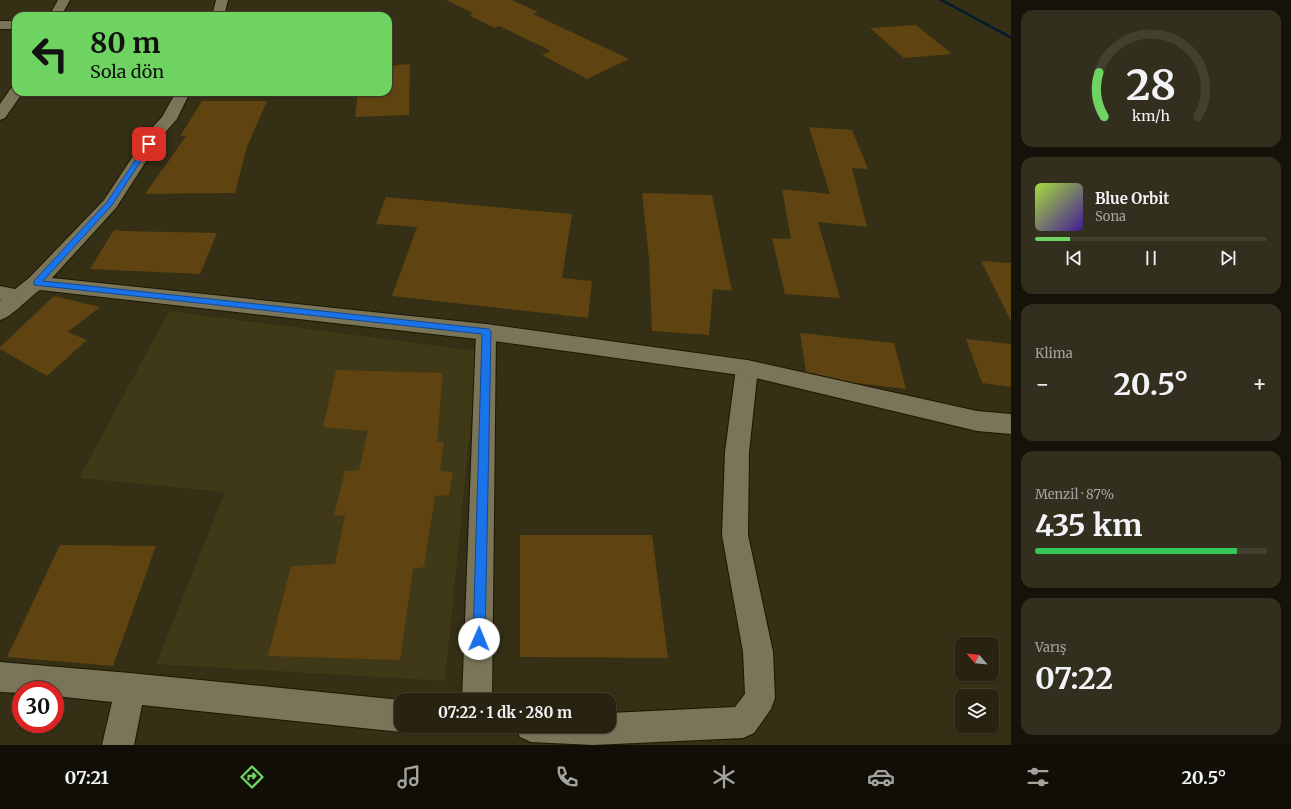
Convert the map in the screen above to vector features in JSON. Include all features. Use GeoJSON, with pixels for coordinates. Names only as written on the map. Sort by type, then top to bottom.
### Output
{"type":"FeatureCollection","features":[{"type":"Feature","properties":{"kind":"street"},"geometry":{"type":"LineString","coordinates":[[57,12],[64,0]]}},
{"type":"Feature","properties":{"kind":"street"},"geometry":{"type":"LineString","coordinates":[[219,12],[222,0]]}},
{"type":"Feature","properties":{"kind":"street"},"geometry":{"type":"LineString","coordinates":[[0,24],[12,25]]}},
{"type":"Feature","properties":{"kind":"street"},"geometry":{"type":"LineString","coordinates":[[0,115],[13,96]]}},
{"type":"Feature","properties":{"kind":"street"},"geometry":{"type":"LineString","coordinates":[[0,313],[9,294],[36,283],[110,204],[157,132],[169,119],[181,96]]}},
{"type":"Feature","properties":{"kind":"street"},"geometry":{"type":"LineString","coordinates":[[36,283],[486,332],[747,368],[977,421],[1011,424]]}},
{"type":"Feature","properties":{"kind":"street"},"geometry":{"type":"LineString","coordinates":[[477,693],[486,332]]}},
{"type":"Feature","properties":{"kind":"street"},"geometry":{"type":"LineString","coordinates":[[616,728],[743,722],[760,698],[758,652],[735,535],[737,452],[747,368]]}},
{"type":"Feature","properties":{"kind":"street"},"geometry":{"type":"LineString","coordinates":[[0,678],[44,680],[130,688],[394,715]]}},
{"type":"Feature","properties":{"kind":"street"},"geometry":{"type":"LineString","coordinates":[[118,745],[130,688]]}},
{"type":"Feature","properties":{"kind":"shaded area"},"geometry":{"type":"Polygon","coordinates":[[[169,311],[478,351],[445,681],[156,664],[225,492],[79,478],[169,311]]]}},
{"type":"Feature","properties":{"kind":"building"},"geometry":{"type":"Polygon","coordinates":[[[446,0],[512,0],[538,12],[533,14],[629,59],[587,79],[542,55],[551,51],[499,26],[495,28],[469,15],[473,13],[446,0]]]}},
{"type":"Feature","properties":{"kind":"building"},"geometry":{"type":"Polygon","coordinates":[[[916,25],[952,54],[904,58],[870,28],[916,25]]]}},
{"type":"Feature","properties":{"kind":"building"},"geometry":{"type":"Polygon","coordinates":[[[410,64],[409,115],[355,117],[358,96],[392,96],[392,66],[410,64]]]}},
{"type":"Feature","properties":{"kind":"building"},"geometry":{"type":"Polygon","coordinates":[[[202,101],[267,101],[247,147],[235,193],[145,194],[186,136],[180,136],[202,101]]]}},
{"type":"Feature","properties":{"kind":"building"},"geometry":{"type":"Polygon","coordinates":[[[809,127],[852,130],[868,169],[852,168],[867,227],[818,222],[840,298],[785,294],[772,238],[791,239],[782,189],[830,194],[809,127]]]}},
{"type":"Feature","properties":{"kind":"building"},"geometry":{"type":"Polygon","coordinates":[[[642,193],[712,195],[732,291],[713,289],[709,335],[652,331],[649,259],[642,193]]]}},
{"type":"Feature","properties":{"kind":"building"},"geometry":{"type":"Polygon","coordinates":[[[386,197],[572,214],[562,278],[592,281],[588,318],[392,296],[417,227],[376,224],[386,197]]]}},
{"type":"Feature","properties":{"kind":"building"},"geometry":{"type":"Polygon","coordinates":[[[114,230],[217,233],[200,274],[90,269],[114,230]]]}},
{"type":"Feature","properties":{"kind":"building"},"geometry":{"type":"Polygon","coordinates":[[[981,261],[1011,263],[1011,321],[981,261]]]}},
{"type":"Feature","properties":{"kind":"building"},"geometry":{"type":"Polygon","coordinates":[[[54,296],[100,307],[68,332],[87,340],[47,376],[0,349],[0,347],[54,296]]]}},
{"type":"Feature","properties":{"kind":"building"},"geometry":{"type":"Polygon","coordinates":[[[800,333],[894,343],[906,389],[856,383],[806,372],[800,333]]]}},
{"type":"Feature","properties":{"kind":"building"},"geometry":{"type":"Polygon","coordinates":[[[966,339],[1011,344],[1011,387],[982,383],[966,339]]]}},
{"type":"Feature","properties":{"kind":"building"},"geometry":{"type":"Polygon","coordinates":[[[336,370],[443,373],[437,442],[444,442],[440,471],[453,472],[449,495],[435,496],[424,567],[413,569],[400,660],[268,656],[291,566],[335,564],[345,516],[334,515],[345,471],[359,470],[368,431],[323,427],[336,370]]]}},
{"type":"Feature","properties":{"kind":"building"},"geometry":{"type":"Polygon","coordinates":[[[520,535],[652,535],[668,658],[520,657],[520,535]]]}},
{"type":"Feature","properties":{"kind":"building"},"geometry":{"type":"Polygon","coordinates":[[[60,545],[156,546],[113,666],[7,657],[60,545]]]}},
{"type":"Feature","properties":{"kind":"waterway"},"geometry":{"type":"LineString","coordinates":[[941,0],[1011,38]]}},
{"type":"Feature","properties":{"kind":"route"},"geometry":{"type":"LineString","coordinates":[[149,144],[110,204],[36,283],[486,332],[479,639]]}}]}
